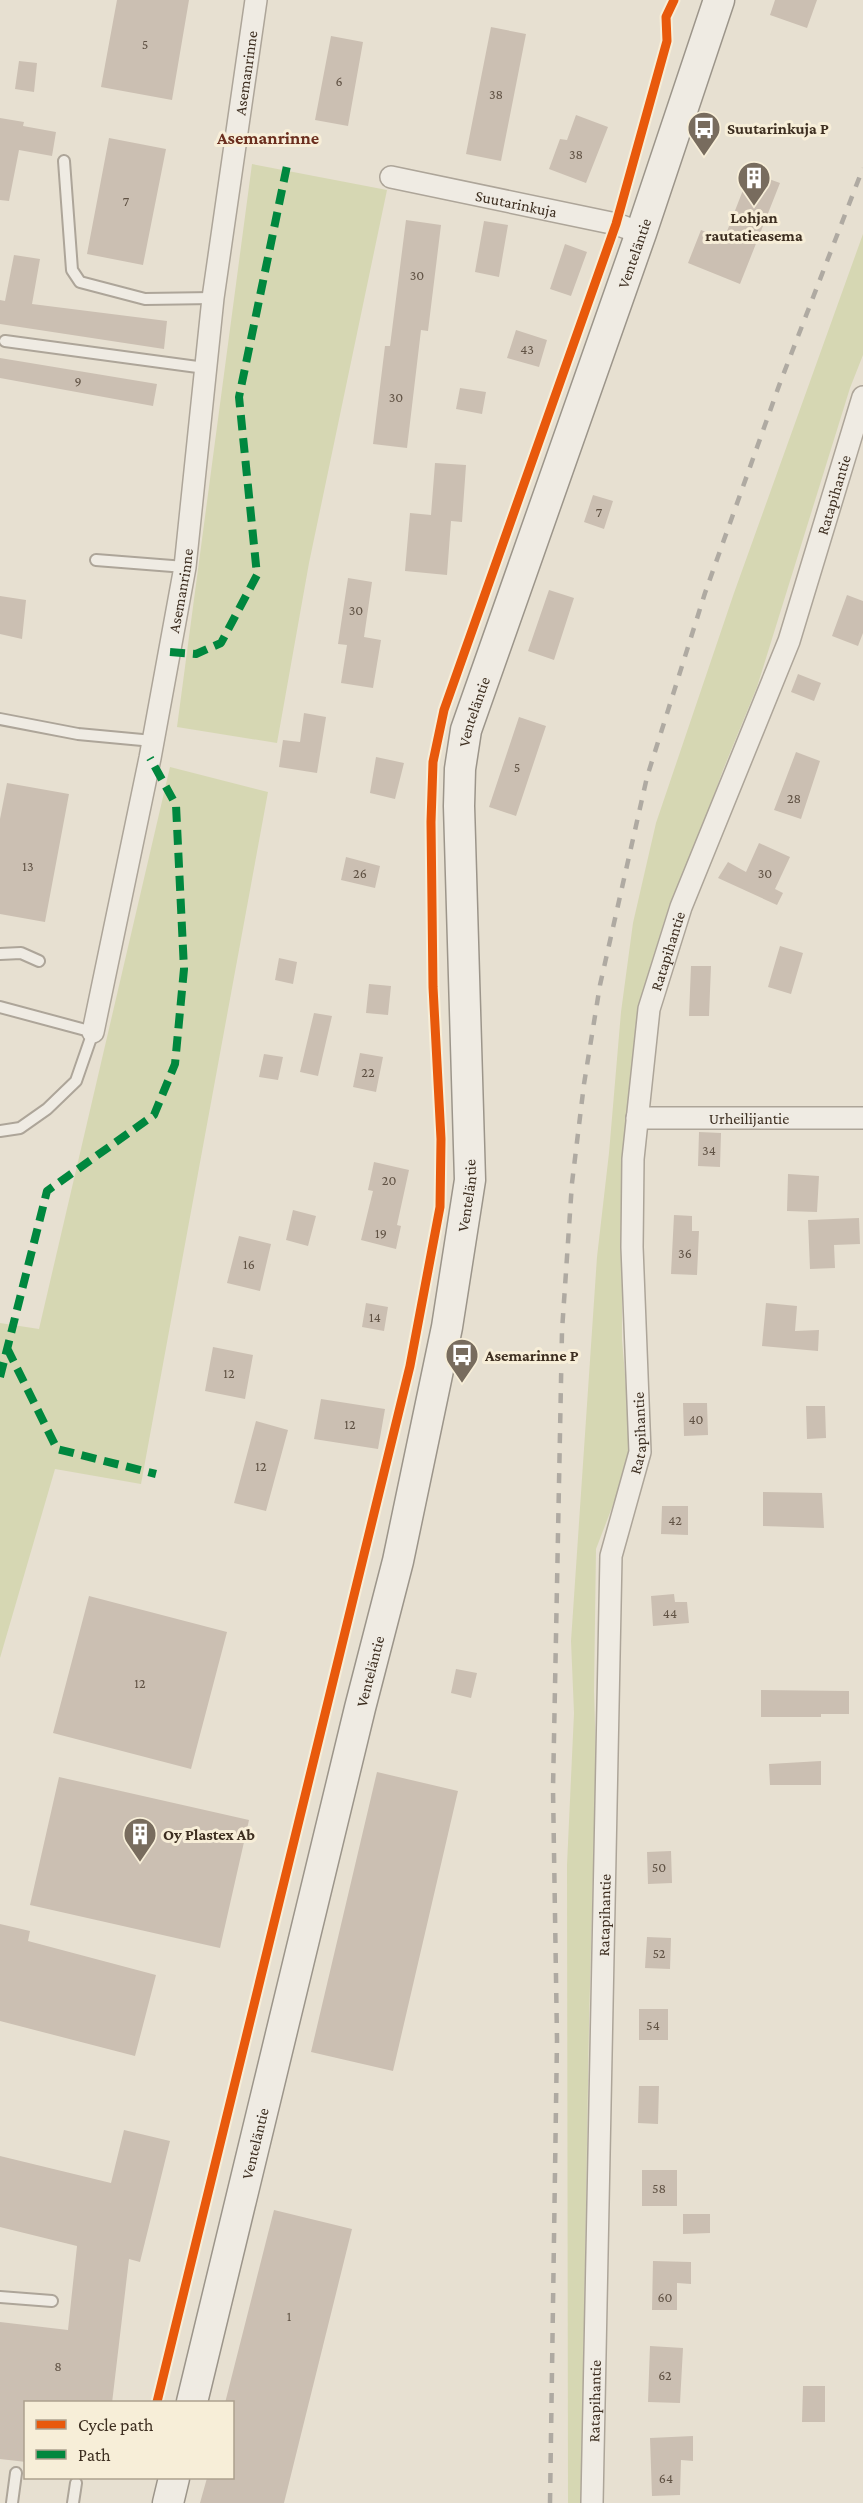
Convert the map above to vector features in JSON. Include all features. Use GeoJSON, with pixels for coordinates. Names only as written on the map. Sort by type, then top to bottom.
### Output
{"type":"FeatureCollection","features":[{"type":"Feature","properties":{"kind":"street","name":"Asemanrinne"},"geometry":{"type":"LineString","coordinates":[[93,1032],[153,741],[185,567],[213,298],[256,0]]}},
{"type":"Feature","properties":{"kind":"street","name":"Venteläntie"},"geometry":{"type":"LineString","coordinates":[[192,2401],[360,1708],[398,1561],[447,1327],[470,1180],[459,806],[460,769],[466,730],[641,233],[718,0]]}},
{"type":"Feature","properties":{"kind":"street","name":"Suutarinkuja"},"geometry":{"type":"LineString","coordinates":[[391,177],[616,224],[641,233]]}},
{"type":"Feature","properties":{"kind":"street","name":"Ratapihantie"},"geometry":{"type":"LineString","coordinates":[[592,2503],[611,1556],[640,1452],[632,1247],[633,1159],[649,1009],[677,918],[789,641],[863,397]]}},
{"type":"Feature","properties":{"kind":"street","name":"Urheilijantie"},"geometry":{"type":"LineString","coordinates":[[637,1118],[863,1118]]}},
{"type":"Feature","properties":{"kind":"street"},"geometry":{"type":"LineString","coordinates":[[168,2503],[174,2479]]}},
{"type":"Feature","properties":{"kind":"lane"},"geometry":{"type":"LineString","coordinates":[[64,161],[72,270],[80,282],[145,299],[213,298]]}},
{"type":"Feature","properties":{"kind":"lane"},"geometry":{"type":"LineString","coordinates":[[5,341],[205,368]]}},
{"type":"Feature","properties":{"kind":"lane"},"geometry":{"type":"LineString","coordinates":[[96,560],[185,567]]}},
{"type":"Feature","properties":{"kind":"lane"},"geometry":{"type":"LineString","coordinates":[[0,719],[78,734],[153,741]]}},
{"type":"Feature","properties":{"kind":"lane"},"geometry":{"type":"LineString","coordinates":[[0,954],[21,953],[39,961]]}},
{"type":"Feature","properties":{"kind":"lane"},"geometry":{"type":"LineString","coordinates":[[0,1007],[93,1032]]}},
{"type":"Feature","properties":{"kind":"lane","name":"Asemanrinne"},"geometry":{"type":"LineString","coordinates":[[0,1131],[20,1128],[47,1109],[76,1081],[93,1032]]}},
{"type":"Feature","properties":{"kind":"lane"},"geometry":{"type":"LineString","coordinates":[[0,2297],[52,2301]]}},
{"type":"Feature","properties":{"kind":"lane"},"geometry":{"type":"LineString","coordinates":[[12,2503],[16,2473]]}},
{"type":"Feature","properties":{"kind":"lane"},"geometry":{"type":"LineString","coordinates":[[73,2503],[76,2483]]}},
{"type":"Feature","properties":{"kind":"green space"},"geometry":{"type":"Polygon","coordinates":[[[252,164],[387,190],[309,563],[277,743],[177,727],[252,164]]]}},
{"type":"Feature","properties":{"kind":"green space"},"geometry":{"type":"Polygon","coordinates":[[[863,234],[863,355],[850,388],[757,687],[669,906],[644,987],[636,1022],[622,1193],[622,1340],[630,1433],[626,1471],[596,1549],[594,1691],[596,1760],[581,2503],[568,2503],[567,1865],[574,1713],[571,1641],[597,1257],[609,1153],[621,1012],[633,923],[656,823],[734,593],[863,234]]]}},
{"type":"Feature","properties":{"kind":"green space"},"geometry":{"type":"Polygon","coordinates":[[[170,767],[268,792],[141,1484],[55,1469],[0,1658],[0,1323],[39,1329],[170,767]]]}},
{"type":"Feature","properties":{"kind":"building"},"geometry":{"type":"Polygon","coordinates":[[[117,0],[189,0],[172,100],[101,87],[117,0]]]}},
{"type":"Feature","properties":{"kind":"building"},"geometry":{"type":"Polygon","coordinates":[[[775,0],[817,0],[807,28],[770,15],[775,0]]]}},
{"type":"Feature","properties":{"kind":"building"},"geometry":{"type":"Polygon","coordinates":[[[491,27],[526,34],[501,161],[466,154],[491,27]]]}},
{"type":"Feature","properties":{"kind":"building"},"geometry":{"type":"Polygon","coordinates":[[[331,36],[363,42],[348,126],[315,120],[331,36]]]}},
{"type":"Feature","properties":{"kind":"building"},"geometry":{"type":"Polygon","coordinates":[[[19,61],[37,63],[34,92],[15,89],[19,61]]]}},
{"type":"Feature","properties":{"kind":"building"},"geometry":{"type":"Polygon","coordinates":[[[576,115],[608,127],[586,183],[549,169],[560,139],[567,140],[576,115]]]}},
{"type":"Feature","properties":{"kind":"building"},"geometry":{"type":"Polygon","coordinates":[[[0,118],[24,122],[23,126],[56,132],[52,156],[19,150],[9,201],[0,200],[0,118]]]}},
{"type":"Feature","properties":{"kind":"building"},"geometry":{"type":"Polygon","coordinates":[[[109,138],[166,149],[143,265],[87,254],[109,138]]]}},
{"type":"Feature","properties":{"kind":"building","name":"Lohjan rautatieasema"},"geometry":{"type":"Polygon","coordinates":[[[750,172],[780,183],[740,284],[688,263],[701,230],[724,239],[750,172]]]}},
{"type":"Feature","properties":{"kind":"building"},"geometry":{"type":"Polygon","coordinates":[[[406,220],[441,225],[428,331],[421,330],[407,448],[373,444],[385,346],[390,346],[406,220]]]}},
{"type":"Feature","properties":{"kind":"building"},"geometry":{"type":"Polygon","coordinates":[[[484,221],[508,225],[499,277],[475,272],[484,221]]]}},
{"type":"Feature","properties":{"kind":"building"},"geometry":{"type":"Polygon","coordinates":[[[565,244],[587,252],[571,296],[550,289],[565,244]]]}},
{"type":"Feature","properties":{"kind":"building"},"geometry":{"type":"Polygon","coordinates":[[[14,255],[40,259],[32,304],[167,321],[164,349],[0,324],[0,300],[5,301],[14,255]]]}},
{"type":"Feature","properties":{"kind":"building"},"geometry":{"type":"Polygon","coordinates":[[[516,330],[547,340],[539,367],[507,358],[516,330]]]}},
{"type":"Feature","properties":{"kind":"building"},"geometry":{"type":"Polygon","coordinates":[[[0,358],[157,384],[153,406],[0,378],[0,358]]]}},
{"type":"Feature","properties":{"kind":"building"},"geometry":{"type":"Polygon","coordinates":[[[460,388],[486,392],[482,414],[456,409],[460,388]]]}},
{"type":"Feature","properties":{"kind":"building"},"geometry":{"type":"Polygon","coordinates":[[[435,463],[466,465],[462,522],[451,521],[447,575],[405,571],[410,513],[431,515],[435,463]]]}},
{"type":"Feature","properties":{"kind":"building"},"geometry":{"type":"Polygon","coordinates":[[[593,495],[613,501],[604,529],[584,522],[593,495]]]}},
{"type":"Feature","properties":{"kind":"building"},"geometry":{"type":"Polygon","coordinates":[[[348,578],[372,582],[364,637],[381,640],[373,688],[341,683],[347,645],[338,644],[348,578]]]}},
{"type":"Feature","properties":{"kind":"building"},"geometry":{"type":"Polygon","coordinates":[[[549,590],[574,598],[554,660],[528,651],[549,590]]]}},
{"type":"Feature","properties":{"kind":"building"},"geometry":{"type":"Polygon","coordinates":[[[847,595],[863,601],[863,633],[858,646],[832,636],[847,595]]]}},
{"type":"Feature","properties":{"kind":"building"},"geometry":{"type":"Polygon","coordinates":[[[0,596],[26,600],[22,639],[0,634],[0,596]]]}},
{"type":"Feature","properties":{"kind":"building"},"geometry":{"type":"Polygon","coordinates":[[[798,674],[821,683],[814,701],[791,692],[798,674]]]}},
{"type":"Feature","properties":{"kind":"building"},"geometry":{"type":"Polygon","coordinates":[[[304,713],[326,717],[317,773],[279,767],[283,740],[300,742],[304,713]]]}},
{"type":"Feature","properties":{"kind":"building"},"geometry":{"type":"Polygon","coordinates":[[[519,717],[546,726],[516,816],[489,807],[519,717]]]}},
{"type":"Feature","properties":{"kind":"building"},"geometry":{"type":"Polygon","coordinates":[[[796,752],[820,761],[801,819],[774,810],[796,752]]]}},
{"type":"Feature","properties":{"kind":"building"},"geometry":{"type":"Polygon","coordinates":[[[376,757],[404,763],[395,799],[370,793],[376,757]]]}},
{"type":"Feature","properties":{"kind":"building"},"geometry":{"type":"Polygon","coordinates":[[[7,783],[69,794],[45,922],[0,914],[0,819],[7,783]]]}},
{"type":"Feature","properties":{"kind":"building"},"geometry":{"type":"Polygon","coordinates":[[[759,843],[790,857],[775,889],[783,893],[777,905],[718,878],[728,862],[746,872],[759,843]]]}},
{"type":"Feature","properties":{"kind":"building"},"geometry":{"type":"Polygon","coordinates":[[[346,857],[380,866],[375,888],[341,880],[346,857]]]}},
{"type":"Feature","properties":{"kind":"building"},"geometry":{"type":"Polygon","coordinates":[[[780,946],[803,953],[791,994],[768,987],[780,946]]]}},
{"type":"Feature","properties":{"kind":"building"},"geometry":{"type":"Polygon","coordinates":[[[279,958],[297,962],[293,984],[275,980],[279,958]]]}},
{"type":"Feature","properties":{"kind":"building"},"geometry":{"type":"Polygon","coordinates":[[[691,966],[711,966],[709,1016],[689,1016],[691,966]]]}},
{"type":"Feature","properties":{"kind":"building"},"geometry":{"type":"Polygon","coordinates":[[[369,984],[391,986],[388,1015],[366,1013],[369,984]]]}},
{"type":"Feature","properties":{"kind":"building"},"geometry":{"type":"Polygon","coordinates":[[[314,1013],[332,1016],[318,1076],[300,1072],[314,1013]]]}},
{"type":"Feature","properties":{"kind":"building"},"geometry":{"type":"Polygon","coordinates":[[[360,1053],[383,1057],[376,1092],[353,1087],[360,1053]]]}},
{"type":"Feature","properties":{"kind":"building"},"geometry":{"type":"Polygon","coordinates":[[[264,1054],[283,1057],[278,1080],[259,1077],[264,1054]]]}},
{"type":"Feature","properties":{"kind":"building"},"geometry":{"type":"Polygon","coordinates":[[[699,1132],[721,1133],[720,1167],[698,1166],[699,1132]]]}},
{"type":"Feature","properties":{"kind":"building"},"geometry":{"type":"Polygon","coordinates":[[[374,1162],[409,1170],[397,1225],[401,1226],[396,1249],[361,1240],[373,1191],[368,1190],[374,1162]]]}},
{"type":"Feature","properties":{"kind":"building"},"geometry":{"type":"Polygon","coordinates":[[[788,1174],[819,1176],[817,1212],[787,1211],[788,1174]]]}},
{"type":"Feature","properties":{"kind":"building"},"geometry":{"type":"Polygon","coordinates":[[[293,1210],[316,1216],[308,1246],[286,1240],[293,1210]]]}},
{"type":"Feature","properties":{"kind":"building"},"geometry":{"type":"Polygon","coordinates":[[[674,1215],[692,1216],[692,1231],[699,1231],[697,1275],[671,1274],[674,1215]]]}},
{"type":"Feature","properties":{"kind":"building"},"geometry":{"type":"Polygon","coordinates":[[[859,1218],[860,1244],[834,1245],[835,1268],[810,1269],[808,1220],[859,1218]]]}},
{"type":"Feature","properties":{"kind":"building"},"geometry":{"type":"Polygon","coordinates":[[[239,1236],[271,1244],[260,1291],[227,1283],[239,1236]]]}},
{"type":"Feature","properties":{"kind":"building"},"geometry":{"type":"Polygon","coordinates":[[[366,1303],[388,1307],[384,1331],[362,1327],[366,1303]]]}},
{"type":"Feature","properties":{"kind":"building"},"geometry":{"type":"Polygon","coordinates":[[[766,1303],[797,1306],[795,1331],[819,1330],[818,1351],[762,1346],[766,1303]]]}},
{"type":"Feature","properties":{"kind":"building"},"geometry":{"type":"Polygon","coordinates":[[[213,1347],[253,1355],[245,1399],[205,1391],[213,1347]]]}},
{"type":"Feature","properties":{"kind":"building"},"geometry":{"type":"Polygon","coordinates":[[[321,1399],[385,1409],[378,1449],[314,1439],[321,1399]]]}},
{"type":"Feature","properties":{"kind":"building"},"geometry":{"type":"Polygon","coordinates":[[[683,1403],[707,1403],[708,1435],[684,1436],[683,1403]]]}},
{"type":"Feature","properties":{"kind":"building"},"geometry":{"type":"Polygon","coordinates":[[[806,1406],[825,1406],[826,1438],[807,1439],[806,1406]]]}},
{"type":"Feature","properties":{"kind":"building"},"geometry":{"type":"Polygon","coordinates":[[[256,1421],[288,1430],[266,1511],[234,1503],[256,1421]]]}},
{"type":"Feature","properties":{"kind":"building"},"geometry":{"type":"Polygon","coordinates":[[[763,1492],[822,1493],[824,1528],[763,1526],[763,1492]]]}},
{"type":"Feature","properties":{"kind":"building"},"geometry":{"type":"Polygon","coordinates":[[[662,1506],[688,1506],[688,1535],[661,1534],[662,1506]]]}},
{"type":"Feature","properties":{"kind":"building"},"geometry":{"type":"Polygon","coordinates":[[[674,1594],[675,1602],[687,1602],[689,1623],[653,1626],[651,1596],[674,1594]]]}},
{"type":"Feature","properties":{"kind":"building"},"geometry":{"type":"Polygon","coordinates":[[[89,1596],[227,1632],[191,1769],[53,1733],[89,1596]]]}},
{"type":"Feature","properties":{"kind":"building"},"geometry":{"type":"Polygon","coordinates":[[[456,1669],[477,1673],[471,1698],[451,1693],[456,1669]]]}},
{"type":"Feature","properties":{"kind":"building"},"geometry":{"type":"Polygon","coordinates":[[[761,1690],[849,1691],[849,1714],[821,1714],[821,1717],[761,1717],[761,1690]]]}},
{"type":"Feature","properties":{"kind":"building"},"geometry":{"type":"Polygon","coordinates":[[[821,1761],[821,1785],[770,1785],[769,1764],[821,1761]]]}},
{"type":"Feature","properties":{"kind":"building"},"geometry":{"type":"Polygon","coordinates":[[[377,1772],[458,1791],[393,2071],[311,2052],[377,1772]]]}},
{"type":"Feature","properties":{"kind":"building","name":"Oy Plastex Ab"},"geometry":{"type":"Polygon","coordinates":[[[59,1777],[249,1820],[220,1948],[30,1905],[59,1777]]]}},
{"type":"Feature","properties":{"kind":"building"},"geometry":{"type":"Polygon","coordinates":[[[671,1851],[672,1883],[648,1884],[647,1852],[671,1851]]]}},
{"type":"Feature","properties":{"kind":"building"},"geometry":{"type":"Polygon","coordinates":[[[0,1924],[30,1931],[28,1941],[156,1975],[135,2056],[0,2021],[0,1924]]]}},
{"type":"Feature","properties":{"kind":"building"},"geometry":{"type":"Polygon","coordinates":[[[647,1937],[671,1938],[670,1969],[645,1968],[647,1937]]]}},
{"type":"Feature","properties":{"kind":"building"},"geometry":{"type":"Polygon","coordinates":[[[639,2009],[668,2009],[668,2040],[639,2040],[639,2009]]]}},
{"type":"Feature","properties":{"kind":"building"},"geometry":{"type":"Polygon","coordinates":[[[639,2086],[659,2086],[658,2124],[638,2123],[639,2086]]]}},
{"type":"Feature","properties":{"kind":"building"},"geometry":{"type":"Polygon","coordinates":[[[124,2130],[170,2141],[140,2262],[129,2259],[112,2401],[24,2401],[24,2462],[0,2459],[0,2322],[68,2330],[77,2246],[0,2227],[0,2156],[111,2183],[124,2130]]]}},
{"type":"Feature","properties":{"kind":"building"},"geometry":{"type":"Polygon","coordinates":[[[642,2170],[677,2170],[677,2206],[642,2206],[642,2170]]]}},
{"type":"Feature","properties":{"kind":"building"},"geometry":{"type":"Polygon","coordinates":[[[274,2210],[352,2229],[284,2503],[200,2503],[207,2479],[234,2479],[234,2401],[226,2401],[274,2210]]]}},
{"type":"Feature","properties":{"kind":"building"},"geometry":{"type":"Polygon","coordinates":[[[683,2214],[710,2214],[710,2233],[683,2234],[683,2214]]]}},
{"type":"Feature","properties":{"kind":"building"},"geometry":{"type":"Polygon","coordinates":[[[653,2261],[691,2262],[691,2284],[677,2283],[677,2310],[652,2310],[653,2261]]]}},
{"type":"Feature","properties":{"kind":"building"},"geometry":{"type":"Polygon","coordinates":[[[650,2346],[683,2348],[680,2403],[648,2402],[650,2346]]]}},
{"type":"Feature","properties":{"kind":"building"},"geometry":{"type":"Polygon","coordinates":[[[803,2386],[825,2386],[825,2422],[802,2422],[803,2386]]]}},
{"type":"Feature","properties":{"kind":"building"},"geometry":{"type":"Polygon","coordinates":[[[693,2436],[693,2461],[681,2460],[680,2495],[652,2496],[650,2438],[693,2436]]]}},
{"type":"Feature","properties":{"kind":"railway"},"geometry":{"type":"LineString","coordinates":[[550,2503],[557,2040],[553,1789],[562,1331],[572,1183],[584,1084],[600,985],[647,777],[705,593],[780,383],[863,168]]}},
{"type":"Feature","properties":{"kind":"marked path"},"geometry":{"type":"LineString","coordinates":[[170,652],[196,654],[221,643],[257,575],[239,397],[288,161]]}},
{"type":"Feature","properties":{"kind":"marked path"},"geometry":{"type":"LineString","coordinates":[[0,1377],[47,1191],[154,1115],[175,1064],[184,969],[176,805],[150,758]]}},
{"type":"Feature","properties":{"kind":"marked path"},"geometry":{"type":"LineString","coordinates":[[7,1348],[57,1449],[156,1474]]}},
{"type":"Feature","properties":{"kind":"cycle path"},"geometry":{"type":"LineString","coordinates":[[157,2401],[410,1366],[440,1207],[441,1139],[433,987],[431,822],[433,762],[444,710],[616,224],[667,41],[666,17],[674,0]]}},
{"type":"Feature","properties":{"kind":"place","name":"Suutarinkuja P"},"geometry":{"type":"Point","coordinates":[704,157]}},
{"type":"Feature","properties":{"kind":"place","name":"Lohjan rautatieasema"},"geometry":{"type":"Point","coordinates":[754,207]}},
{"type":"Feature","properties":{"kind":"place","name":"Asemarinne P"},"geometry":{"type":"Point","coordinates":[462,1384]}},
{"type":"Feature","properties":{"kind":"place","name":"Oy Plastex Ab"},"geometry":{"type":"Point","coordinates":[140,1863]}},
{"type":"Feature","properties":{"kind":"district","name":"Asemanrinne"},"geometry":{"type":"Point","coordinates":[268,138]}}]}
